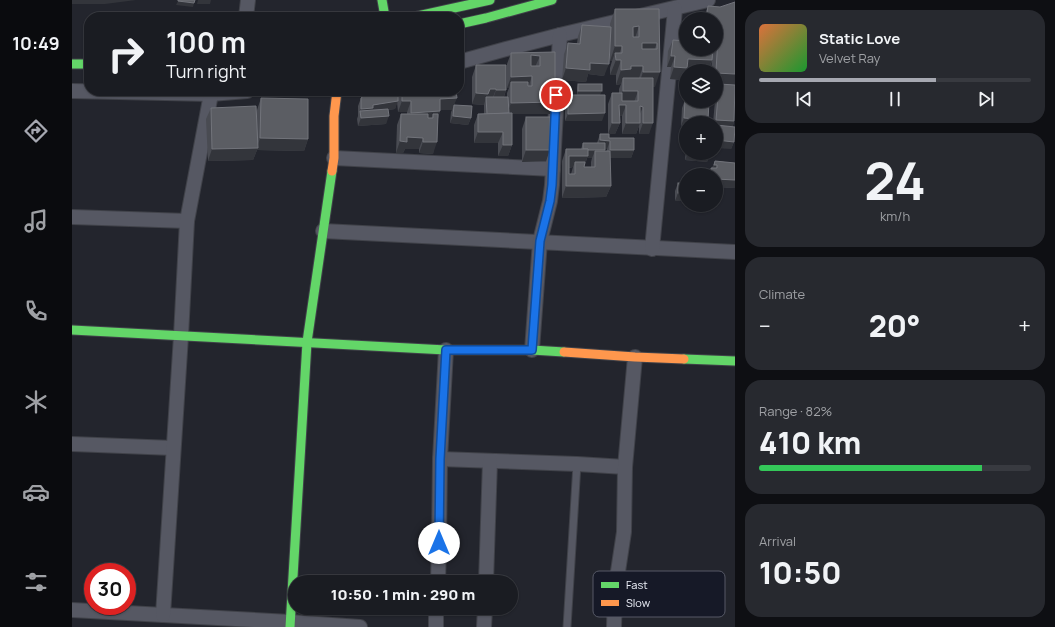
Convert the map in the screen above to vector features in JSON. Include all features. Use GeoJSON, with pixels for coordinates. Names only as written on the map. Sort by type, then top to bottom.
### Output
{"type":"FeatureCollection","features":[{"type":"Feature","properties":{"kind":"street"},"geometry":{"type":"LineString","coordinates":[[247,12],[248,0]]}},
{"type":"Feature","properties":{"kind":"street"},"geometry":{"type":"LineString","coordinates":[[382,0],[384,12]]}},
{"type":"Feature","properties":{"kind":"street"},"geometry":{"type":"LineString","coordinates":[[436,12],[490,0]]}},
{"type":"Feature","properties":{"kind":"street"},"geometry":{"type":"LineString","coordinates":[[464,23],[552,0]]}},
{"type":"Feature","properties":{"kind":"street"},"geometry":{"type":"LineString","coordinates":[[464,61],[560,35],[708,0]]}},
{"type":"Feature","properties":{"kind":"street"},"geometry":{"type":"LineString","coordinates":[[652,248],[674,9]]}},
{"type":"Feature","properties":{"kind":"street"},"geometry":{"type":"LineString","coordinates":[[532,350],[540,241],[550,201],[553,169],[560,35]]}},
{"type":"Feature","properties":{"kind":"street"},"geometry":{"type":"LineString","coordinates":[[72,64],[84,64]]}},
{"type":"Feature","properties":{"kind":"street"},"geometry":{"type":"LineString","coordinates":[[72,91],[84,91]]}},
{"type":"Feature","properties":{"kind":"street"},"geometry":{"type":"LineString","coordinates":[[163,615],[187,221],[211,96]]}},
{"type":"Feature","properties":{"kind":"street"},"geometry":{"type":"LineString","coordinates":[[290,625],[307,342],[334,158],[334,116],[336,96]]}},
{"type":"Feature","properties":{"kind":"street"},"geometry":{"type":"LineString","coordinates":[[334,158],[553,169]]}},
{"type":"Feature","properties":{"kind":"street"},"geometry":{"type":"LineString","coordinates":[[72,218],[187,221]]}},
{"type":"Feature","properties":{"kind":"street"},"geometry":{"type":"LineString","coordinates":[[323,231],[735,252]]}},
{"type":"Feature","properties":{"kind":"street"},"geometry":{"type":"LineString","coordinates":[[72,330],[446,350],[532,350],[634,357],[735,361]]}},
{"type":"Feature","properties":{"kind":"street"},"geometry":{"type":"LineString","coordinates":[[438,575],[440,459],[446,350]]}},
{"type":"Feature","properties":{"kind":"street"},"geometry":{"type":"LineString","coordinates":[[619,571],[624,532],[625,467],[634,357]]}},
{"type":"Feature","properties":{"kind":"street"},"geometry":{"type":"LineString","coordinates":[[72,444],[173,448]]}},
{"type":"Feature","properties":{"kind":"street"},"geometry":{"type":"LineString","coordinates":[[440,459],[625,467]]}},
{"type":"Feature","properties":{"kind":"street"},"geometry":{"type":"LineString","coordinates":[[486,575],[490,461]]}},
{"type":"Feature","properties":{"kind":"street"},"geometry":{"type":"LineString","coordinates":[[72,610],[163,615],[290,625],[360,627]]}},
{"type":"Feature","properties":{"kind":"street"},"geometry":{"type":"LineString","coordinates":[[436,615],[436,627]]}},
{"type":"Feature","properties":{"kind":"street"},"geometry":{"type":"LineString","coordinates":[[484,627],[485,615]]}},
{"type":"Feature","properties":{"kind":"street"},"geometry":{"type":"LineString","coordinates":[[614,627],[615,617]]}},
{"type":"Feature","properties":{"kind":"lane"},"geometry":{"type":"LineString","coordinates":[[567,627],[577,464]]}},
{"type":"Feature","properties":{"kind":"building"},"geometry":{"type":"Polygon","coordinates":[[[178,0],[195,0],[194,3],[178,0]]]}},
{"type":"Feature","properties":{"kind":"building"},"geometry":{"type":"Polygon","coordinates":[[[735,2],[735,74],[723,73],[723,64],[716,64],[717,56],[723,56],[723,12],[707,12],[708,6],[720,7],[735,2]]]}},
{"type":"Feature","properties":{"kind":"building"},"geometry":{"type":"Polygon","coordinates":[[[615,9],[659,9],[660,72],[643,72],[643,66],[631,66],[631,69],[621,70],[621,60],[616,60],[615,53],[622,53],[622,46],[615,46],[615,9]],[[639,26],[633,27],[633,37],[639,37],[639,26]],[[642,43],[642,49],[657,49],[657,43],[642,43]]]}},
{"type":"Feature","properties":{"kind":"building"},"geometry":{"type":"Polygon","coordinates":[[[582,25],[611,27],[609,64],[590,63],[590,70],[566,68],[568,43],[580,44],[582,25]]]}},
{"type":"Feature","properties":{"kind":"building"},"geometry":{"type":"Polygon","coordinates":[[[673,40],[679,40],[679,56],[712,56],[712,60],[688,59],[687,64],[679,64],[679,67],[674,67],[675,56],[671,56],[673,40]]]}},
{"type":"Feature","properties":{"kind":"building"},"geometry":{"type":"Polygon","coordinates":[[[555,52],[555,102],[511,103],[511,82],[528,82],[528,86],[532,86],[532,76],[511,77],[511,53],[555,52]],[[531,55],[531,66],[540,66],[540,56],[531,55]]]}},
{"type":"Feature","properties":{"kind":"building"},"geometry":{"type":"Polygon","coordinates":[[[476,65],[506,65],[506,90],[490,89],[488,94],[476,93],[476,65]]]}},
{"type":"Feature","properties":{"kind":"building"},"geometry":{"type":"Polygon","coordinates":[[[623,78],[653,78],[653,123],[643,123],[643,107],[640,106],[640,123],[626,123],[626,105],[619,105],[620,123],[612,123],[612,93],[622,93],[622,101],[638,101],[638,91],[623,91],[623,78]]]}},
{"type":"Feature","properties":{"kind":"building"},"geometry":{"type":"Polygon","coordinates":[[[578,84],[602,84],[602,91],[578,91],[578,84]]]}},
{"type":"Feature","properties":{"kind":"building"},"geometry":{"type":"Polygon","coordinates":[[[723,84],[735,85],[734,121],[723,120],[723,116],[716,116],[717,108],[723,108],[723,84]]]}},
{"type":"Feature","properties":{"kind":"building"},"geometry":{"type":"Polygon","coordinates":[[[568,95],[605,95],[605,113],[568,114],[568,95]]]}},
{"type":"Feature","properties":{"kind":"building"},"geometry":{"type":"Polygon","coordinates":[[[364,96],[398,96],[398,101],[373,105],[373,108],[361,109],[361,98],[364,96]]]}},
{"type":"Feature","properties":{"kind":"building"},"geometry":{"type":"Polygon","coordinates":[[[402,96],[457,96],[457,98],[440,99],[440,111],[411,113],[411,101],[402,101],[402,96]]]}},
{"type":"Feature","properties":{"kind":"building"},"geometry":{"type":"Polygon","coordinates":[[[486,97],[508,97],[509,113],[487,114],[486,97]]]}},
{"type":"Feature","properties":{"kind":"building"},"geometry":{"type":"Polygon","coordinates":[[[261,98],[308,99],[308,139],[260,138],[261,98]]]}},
{"type":"Feature","properties":{"kind":"building"},"geometry":{"type":"Polygon","coordinates":[[[454,105],[472,106],[471,118],[453,116],[454,105]]]}},
{"type":"Feature","properties":{"kind":"building"},"geometry":{"type":"Polygon","coordinates":[[[256,106],[258,148],[212,149],[211,108],[256,106]]]}},
{"type":"Feature","properties":{"kind":"building"},"geometry":{"type":"Polygon","coordinates":[[[685,108],[709,108],[708,116],[684,116],[685,108]]]}},
{"type":"Feature","properties":{"kind":"building"},"geometry":{"type":"Polygon","coordinates":[[[388,109],[389,116],[361,118],[360,111],[388,109]]]}},
{"type":"Feature","properties":{"kind":"building"},"geometry":{"type":"Polygon","coordinates":[[[512,113],[512,145],[503,145],[503,132],[478,132],[478,114],[512,113]]]}},
{"type":"Feature","properties":{"kind":"building"},"geometry":{"type":"Polygon","coordinates":[[[401,114],[428,114],[428,118],[433,118],[433,114],[438,114],[437,142],[423,142],[423,138],[407,137],[407,142],[400,141],[401,114]]]}},
{"type":"Feature","properties":{"kind":"building"},"geometry":{"type":"Polygon","coordinates":[[[526,117],[550,117],[550,150],[526,150],[526,117]]]}},
{"type":"Feature","properties":{"kind":"building"},"geometry":{"type":"Polygon","coordinates":[[[723,126],[735,127],[734,142],[723,141],[723,126]]]}},
{"type":"Feature","properties":{"kind":"building"},"geometry":{"type":"Polygon","coordinates":[[[600,134],[609,134],[609,138],[634,138],[634,150],[610,150],[610,141],[600,140],[600,134]]]}},
{"type":"Feature","properties":{"kind":"building"},"geometry":{"type":"Polygon","coordinates":[[[583,143],[605,143],[605,150],[583,149],[583,143]]]}},
{"type":"Feature","properties":{"kind":"building"},"geometry":{"type":"Polygon","coordinates":[[[566,149],[588,149],[588,156],[569,156],[569,174],[575,174],[575,162],[585,162],[584,167],[595,167],[595,151],[610,151],[611,186],[566,186],[566,149]]]}},
{"type":"Feature","properties":{"kind":"building"},"geometry":{"type":"Polygon","coordinates":[[[715,161],[735,163],[735,180],[723,179],[723,168],[717,168],[717,165],[714,165],[715,161]]]}},
{"type":"Feature","properties":{"kind":"traffic: fast"},"geometry":{"type":"LineString","coordinates":[[382,0],[384,12]]}},
{"type":"Feature","properties":{"kind":"traffic: fast"},"geometry":{"type":"LineString","coordinates":[[436,12],[490,0]]}},
{"type":"Feature","properties":{"kind":"traffic: fast"},"geometry":{"type":"LineString","coordinates":[[464,23],[552,0]]}},
{"type":"Feature","properties":{"kind":"traffic: fast"},"geometry":{"type":"LineString","coordinates":[[72,64],[84,64]]}},
{"type":"Feature","properties":{"kind":"traffic: fast"},"geometry":{"type":"LineString","coordinates":[[290,627],[307,342],[332,171]]}},
{"type":"Feature","properties":{"kind":"traffic: fast"},"geometry":{"type":"LineString","coordinates":[[72,330],[446,350],[532,350],[564,352]]}},
{"type":"Feature","properties":{"kind":"traffic: fast"},"geometry":{"type":"LineString","coordinates":[[684,359],[735,361]]}},
{"type":"Feature","properties":{"kind":"traffic: slow"},"geometry":{"type":"LineString","coordinates":[[332,171],[334,158],[334,116],[336,96]]}},
{"type":"Feature","properties":{"kind":"traffic: slow"},"geometry":{"type":"LineString","coordinates":[[564,352],[684,359]]}},
{"type":"Feature","properties":{"kind":"route"},"geometry":{"type":"LineString","coordinates":[[439,543],[440,459],[446,350],[532,350],[540,241],[550,201],[552,185],[556,95]]}}]}
